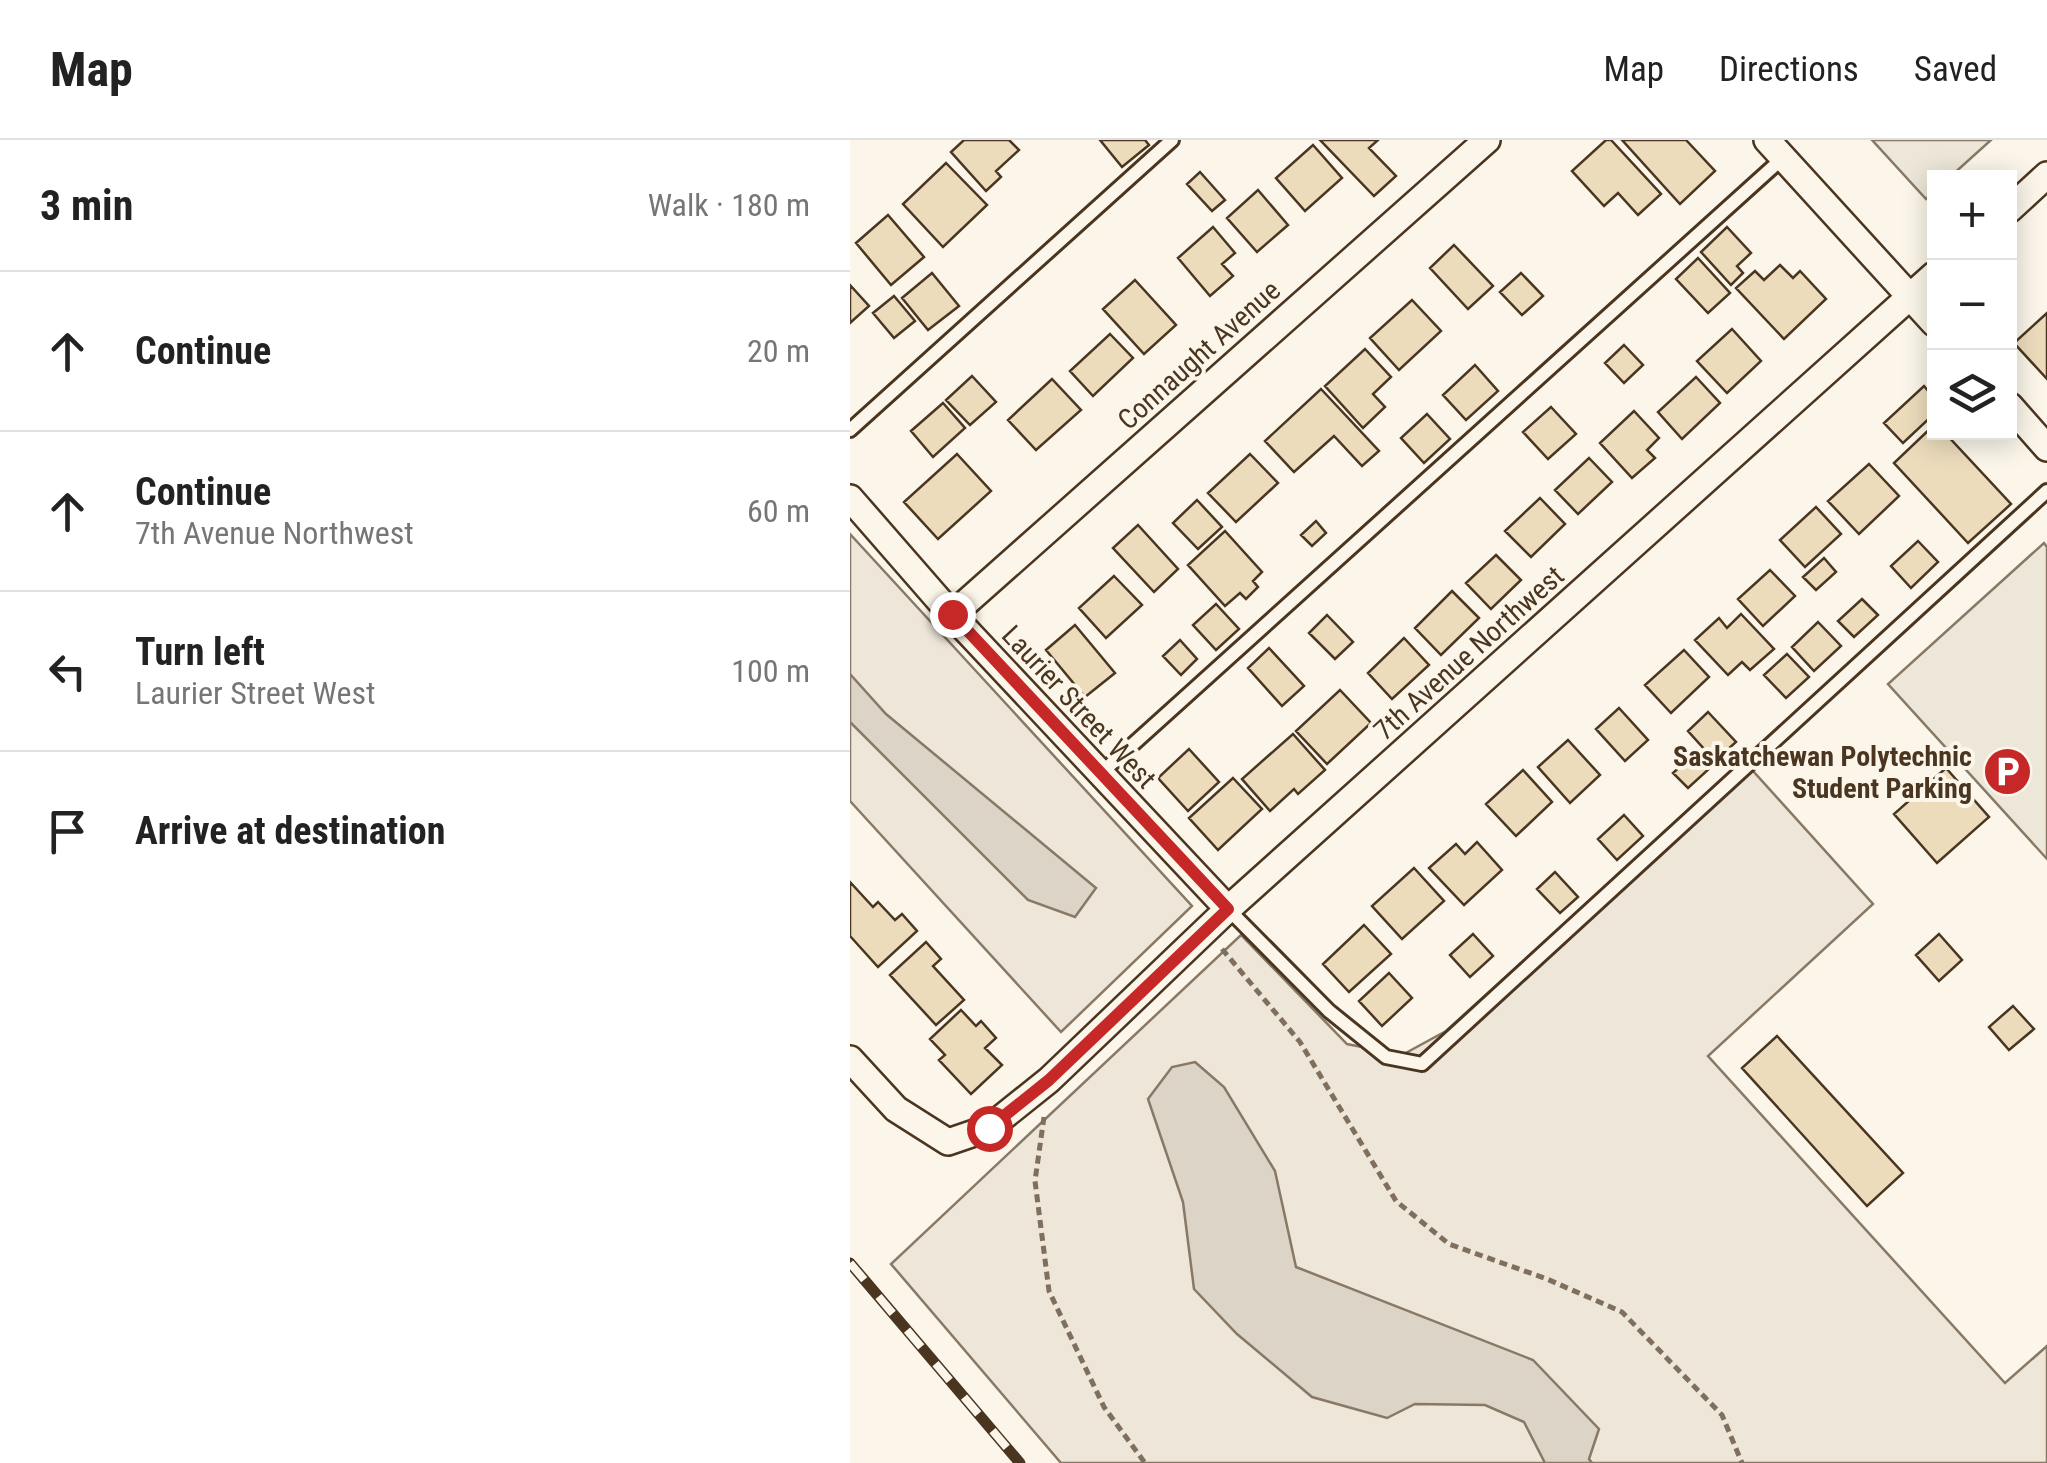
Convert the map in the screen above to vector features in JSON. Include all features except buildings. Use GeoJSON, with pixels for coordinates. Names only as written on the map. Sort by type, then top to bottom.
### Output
{"type":"FeatureCollection","features":[{"type":"Feature","properties":{"kind":"street","name":"Connaught Avenue"},"geometry":{"type":"LineString","coordinates":[[952,614],[1487,140]]}},
{"type":"Feature","properties":{"kind":"street"},"geometry":{"type":"LineString","coordinates":[[1776,148],[1927,314]]}},
{"type":"Feature","properties":{"kind":"street"},"geometry":{"type":"LineString","coordinates":[[2017,203],[2047,175]]}},
{"type":"Feature","properties":{"kind":"street","name":"7th Avenue Northwest"},"geometry":{"type":"LineString","coordinates":[[850,1060],[896,1109],[948,1142],[989,1128],[1049,1080],[1228,909],[1927,282]]}},
{"type":"Feature","properties":{"kind":"street"},"geometry":{"type":"LineString","coordinates":[[2017,414],[2047,448]]}},
{"type":"Feature","properties":{"kind":"street","name":"Laurier Street West"},"geometry":{"type":"LineString","coordinates":[[850,498],[952,614],[1228,909]]}},
{"type":"Feature","properties":{"kind":"lane"},"geometry":{"type":"LineString","coordinates":[[850,430],[1172,140]]}},
{"type":"Feature","properties":{"kind":"lane"},"geometry":{"type":"LineString","coordinates":[[1100,774],[1776,148]]}},
{"type":"Feature","properties":{"kind":"lane"},"geometry":{"type":"LineString","coordinates":[[1228,909],[1329,1011],[1386,1057],[1422,1064],[2047,490]]}},
{"type":"Feature","properties":{"kind":"path"},"geometry":{"type":"LineString","coordinates":[[1206,930],[1300,1042],[1396,1201],[1450,1244],[1547,1279],[1622,1312],[1722,1415],[1742,1463]]}},
{"type":"Feature","properties":{"kind":"path"},"geometry":{"type":"LineString","coordinates":[[1049,1080],[1035,1180],[1048,1290],[1104,1407],[1146,1463]]}},
{"type":"Feature","properties":{"kind":"shaded area"},"geometry":{"type":"Polygon","coordinates":[[[1872,140],[1991,140],[1958,170],[1927,170],[1926,199],[1872,140]]]}},
{"type":"Feature","properties":{"kind":"shaded area"},"geometry":{"type":"Polygon","coordinates":[[[850,534],[1192,906],[1061,1032],[850,801],[850,534]]]}},
{"type":"Feature","properties":{"kind":"shaded area","name":"Saskatchewan Polytechnic Student Parking"},"geometry":{"type":"Polygon","coordinates":[[[2044,543],[2047,547],[2047,859],[1888,684],[2044,543]]]}},
{"type":"Feature","properties":{"kind":"shaded area"},"geometry":{"type":"Polygon","coordinates":[[[850,674],[886,714],[1096,888],[1075,917],[1028,900],[850,722],[850,674]]]}},
{"type":"Feature","properties":{"kind":"shaded area"},"geometry":{"type":"Polygon","coordinates":[[[1744,761],[1873,904],[1708,1056],[2005,1383],[2047,1346],[2047,1463],[1061,1463],[891,1264],[1241,935],[1347,1044],[1402,1055],[1446,1031],[1744,761]]]}},
{"type":"Feature","properties":{"kind":"shaded area"},"geometry":{"type":"Polygon","coordinates":[[[1195,1062],[1224,1087],[1275,1171],[1296,1267],[1533,1360],[1599,1429],[1589,1459],[1592,1463],[1545,1463],[1524,1422],[1485,1405],[1415,1404],[1387,1418],[1312,1397],[1237,1334],[1194,1289],[1183,1202],[1148,1099],[1172,1067],[1195,1062]]]}},
{"type":"Feature","properties":{"kind":"railway"},"geometry":{"type":"LineString","coordinates":[[850,1263],[1020,1463]]}},
{"type":"Feature","properties":{"kind":"place","name":"Saskatchewan Polytechnic Student Parking"},"geometry":{"type":"Point","coordinates":[2007,772]}},
{"type":"Feature","properties":{"kind":"route"},"geometry":{"type":"LineString","coordinates":[[952,614],[1228,909],[1049,1080],[989,1128]]}}]}
